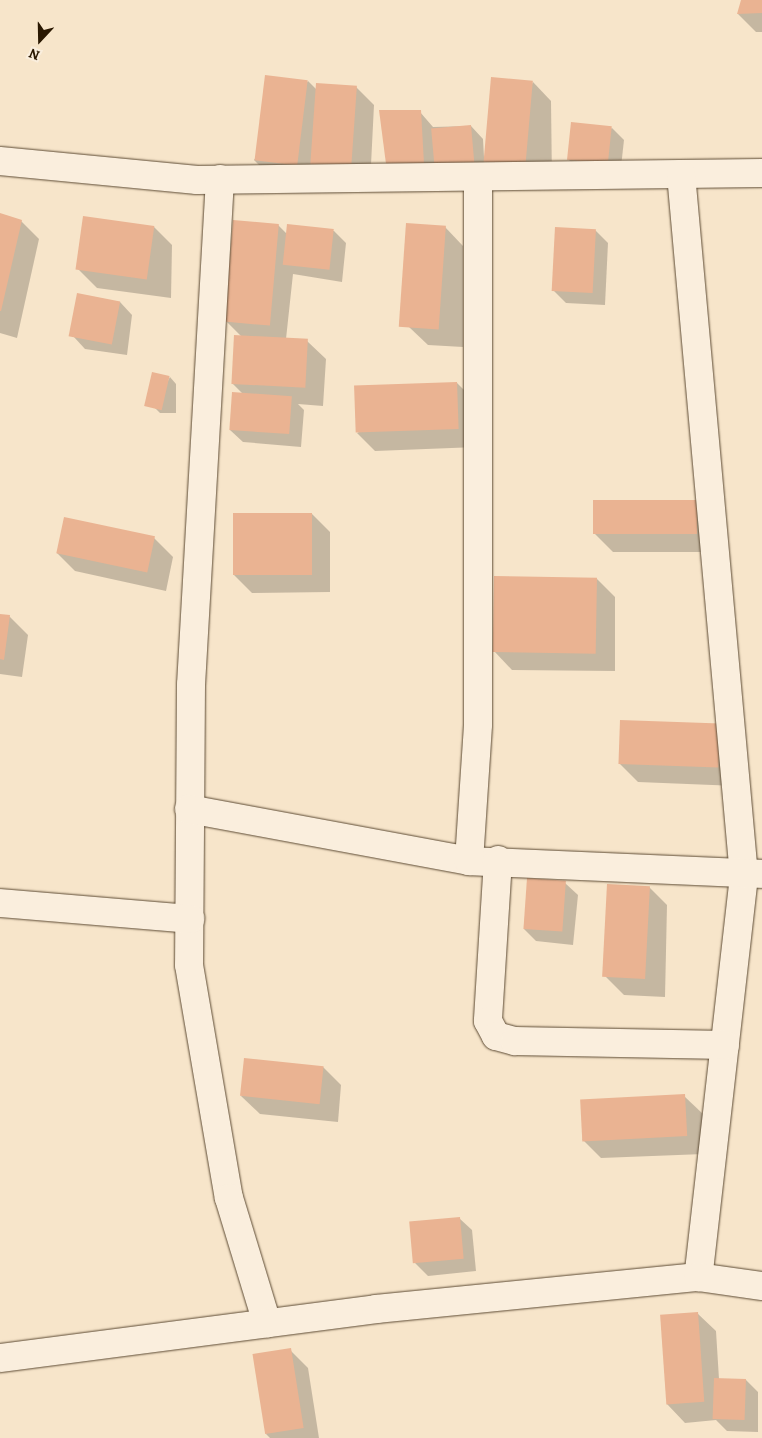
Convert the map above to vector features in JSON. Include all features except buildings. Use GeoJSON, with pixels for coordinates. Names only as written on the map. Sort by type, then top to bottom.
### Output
{"type":"FeatureCollection","features":[{"type":"Feature","properties":{"kind":"street"},"geometry":{"type":"LineString","coordinates":[[0,161],[220,180],[762,173]]}},
{"type":"Feature","properties":{"kind":"street"},"geometry":{"type":"LineString","coordinates":[[681,174],[753,875],[725,1045],[698,1277]]}},
{"type":"Feature","properties":{"kind":"street"},"geometry":{"type":"LineString","coordinates":[[468,861],[478,724],[478,178]]}},
{"type":"Feature","properties":{"kind":"street"},"geometry":{"type":"LineString","coordinates":[[220,180],[191,684],[189,965],[229,1198],[266,1322]]}},
{"type":"Feature","properties":{"kind":"street"},"geometry":{"type":"LineString","coordinates":[[189,809],[468,861],[498,860],[753,875]]}},
{"type":"Feature","properties":{"kind":"street"},"geometry":{"type":"LineString","coordinates":[[498,860],[488,1021],[496,1036],[515,1041],[725,1045]]}},
{"type":"Feature","properties":{"kind":"street"},"geometry":{"type":"LineString","coordinates":[[0,903],[190,919]]}},
{"type":"Feature","properties":{"kind":"street"},"geometry":{"type":"LineString","coordinates":[[0,1358],[266,1322],[698,1277],[762,1286]]}}]}
